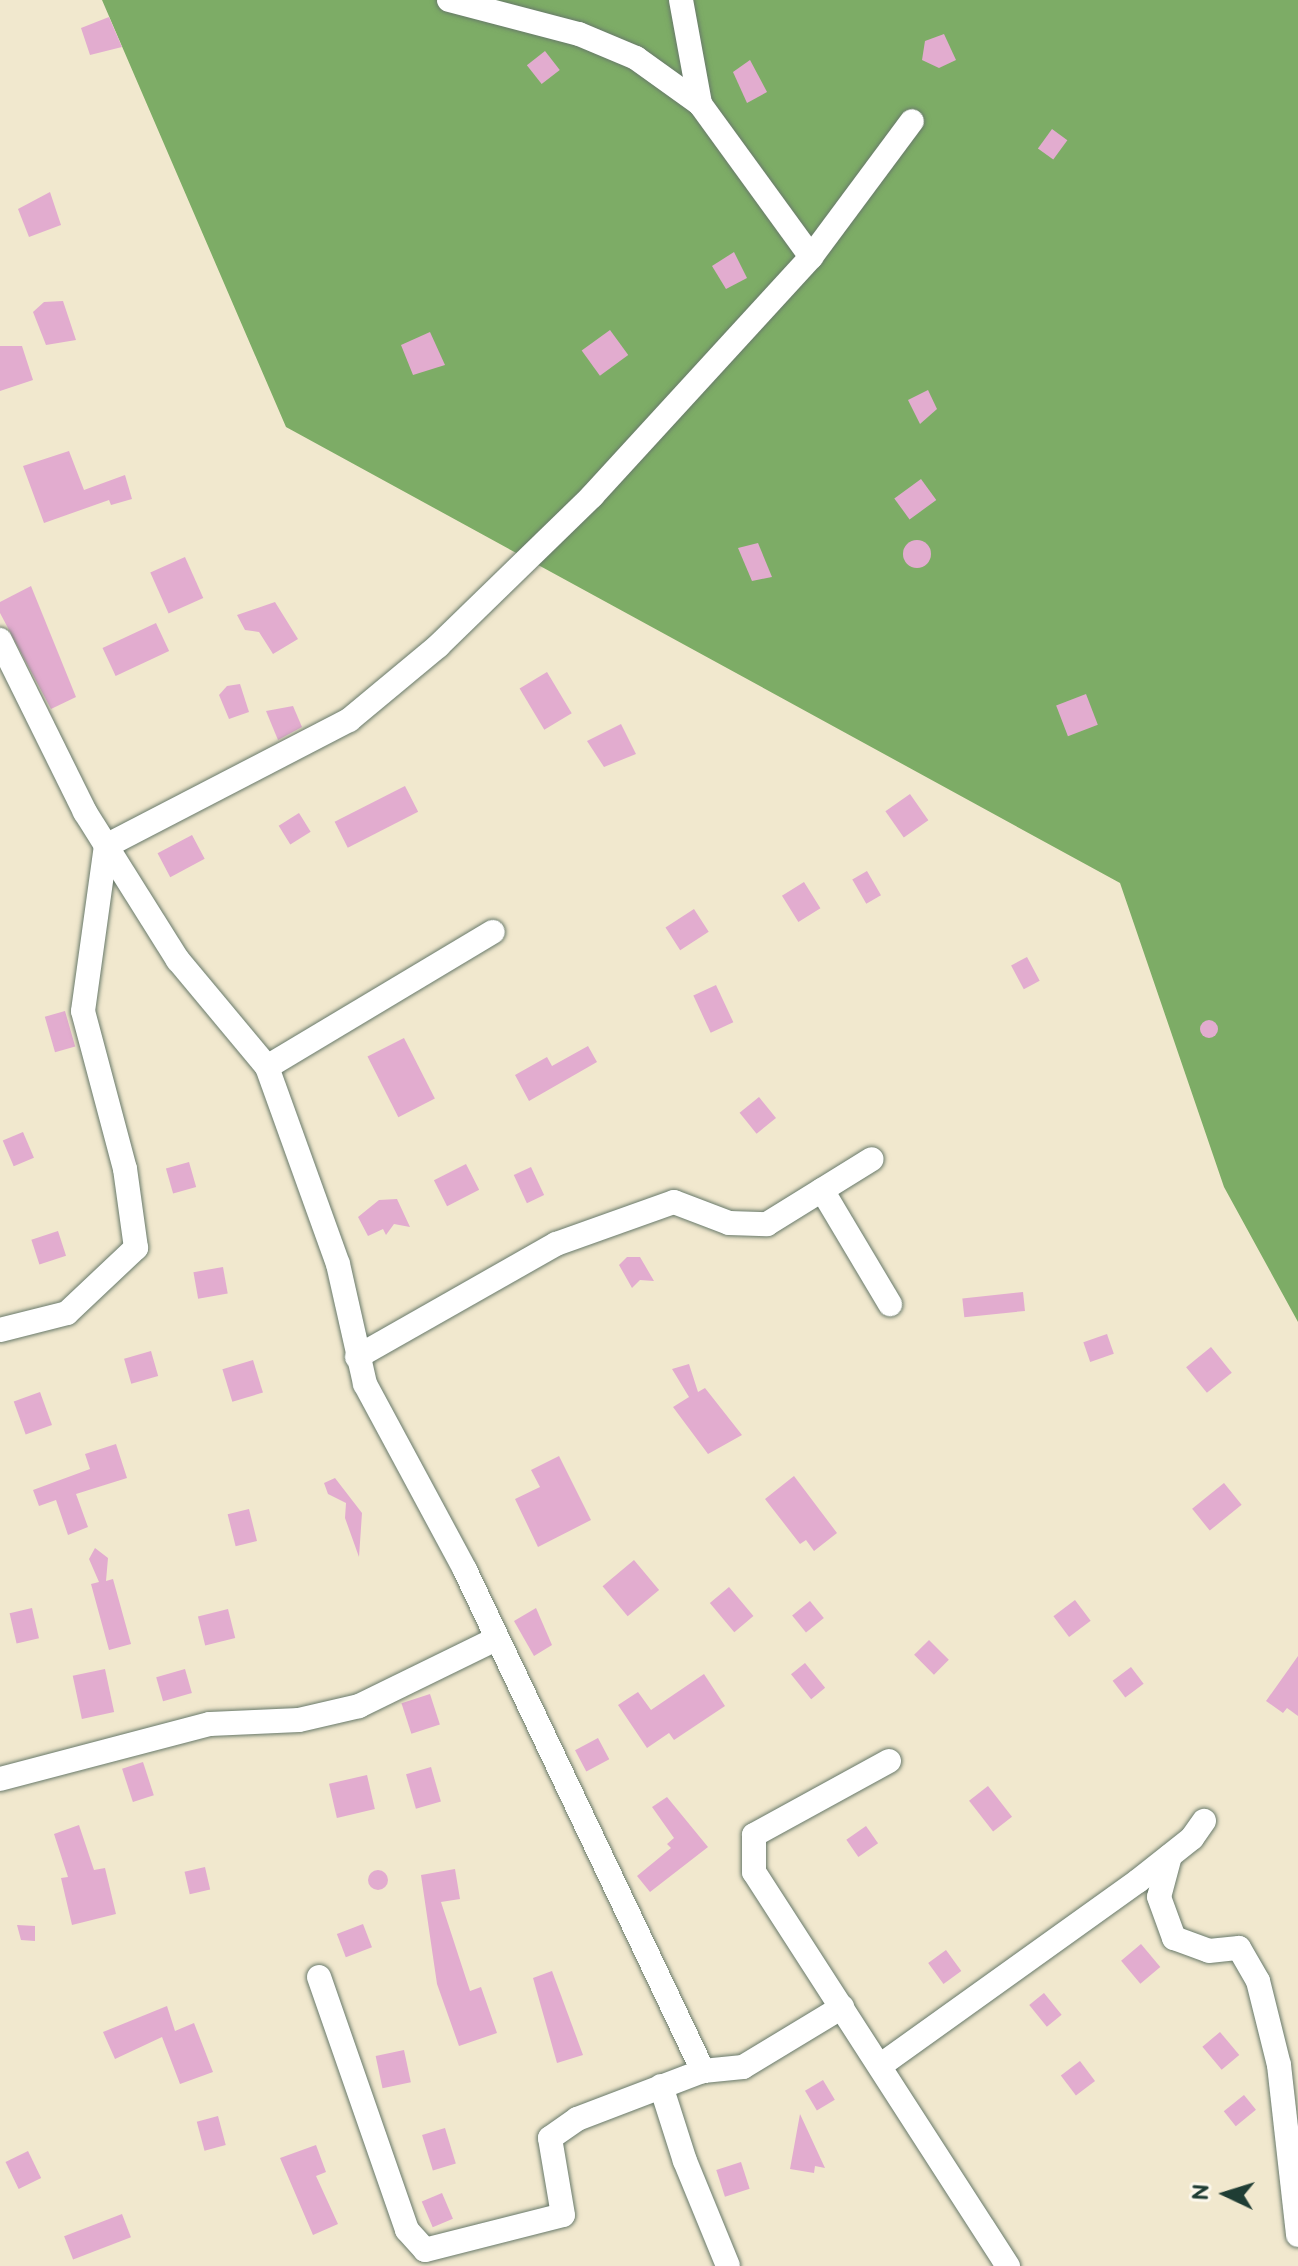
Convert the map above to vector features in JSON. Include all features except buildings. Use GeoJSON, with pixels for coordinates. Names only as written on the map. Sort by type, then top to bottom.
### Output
{"type":"FeatureCollection","features":[{"type":"Feature","properties":{"kind":"street"},"geometry":{"type":"LineString","coordinates":[[449,0],[579,34],[622,52],[700,104],[811,257]]}},
{"type":"Feature","properties":{"kind":"street"},"geometry":{"type":"LineString","coordinates":[[681,0],[700,104]]}},
{"type":"Feature","properties":{"kind":"street"},"geometry":{"type":"LineString","coordinates":[[106,846],[349,720],[438,646],[592,496],[811,257],[912,121]]}},
{"type":"Feature","properties":{"kind":"street"},"geometry":{"type":"LineString","coordinates":[[0,640],[106,846],[178,960],[267,1067],[338,1264],[365,1384],[496,1639],[703,2071]]}},
{"type":"Feature","properties":{"kind":"street"},"geometry":{"type":"LineString","coordinates":[[0,1330],[67,1313],[136,1248],[125,1169],[83,1011],[106,846]]}},
{"type":"Feature","properties":{"kind":"street"},"geometry":{"type":"LineString","coordinates":[[267,1067],[493,932]]}},
{"type":"Feature","properties":{"kind":"street"},"geometry":{"type":"LineString","coordinates":[[357,1357],[556,1244],[674,1202],[729,1223],[767,1224],[872,1159]]}},
{"type":"Feature","properties":{"kind":"street"},"geometry":{"type":"LineString","coordinates":[[822,1190],[890,1304]]}},
{"type":"Feature","properties":{"kind":"street"},"geometry":{"type":"LineString","coordinates":[[0,1779],[210,1724],[299,1720],[359,1706],[496,1639]]}},
{"type":"Feature","properties":{"kind":"street"},"geometry":{"type":"LineString","coordinates":[[889,1761],[754,1835],[754,1872],[1008,2266]]}},
{"type":"Feature","properties":{"kind":"street"},"geometry":{"type":"LineString","coordinates":[[881,2065],[1170,1856],[1204,1821]]}},
{"type":"Feature","properties":{"kind":"street"},"geometry":{"type":"LineString","coordinates":[[1170,1856],[1159,1897],[1174,1938],[1209,1951],[1239,1948],[1258,1981],[1279,2065],[1298,2235]]}},
{"type":"Feature","properties":{"kind":"street"},"geometry":{"type":"LineString","coordinates":[[319,1977],[407,2230],[425,2250],[563,2215],[550,2138],[577,2119],[661,2086],[703,2071],[743,2067],[842,2007]]}},
{"type":"Feature","properties":{"kind":"street"},"geometry":{"type":"LineString","coordinates":[[661,2086],[685,2161],[728,2266]]}},
{"type":"Feature","properties":{"kind":"green space"},"geometry":{"type":"Polygon","coordinates":[[[102,0],[1298,0],[1298,1322],[1224,1187],[1120,883],[286,427],[102,0]]]}}]}
